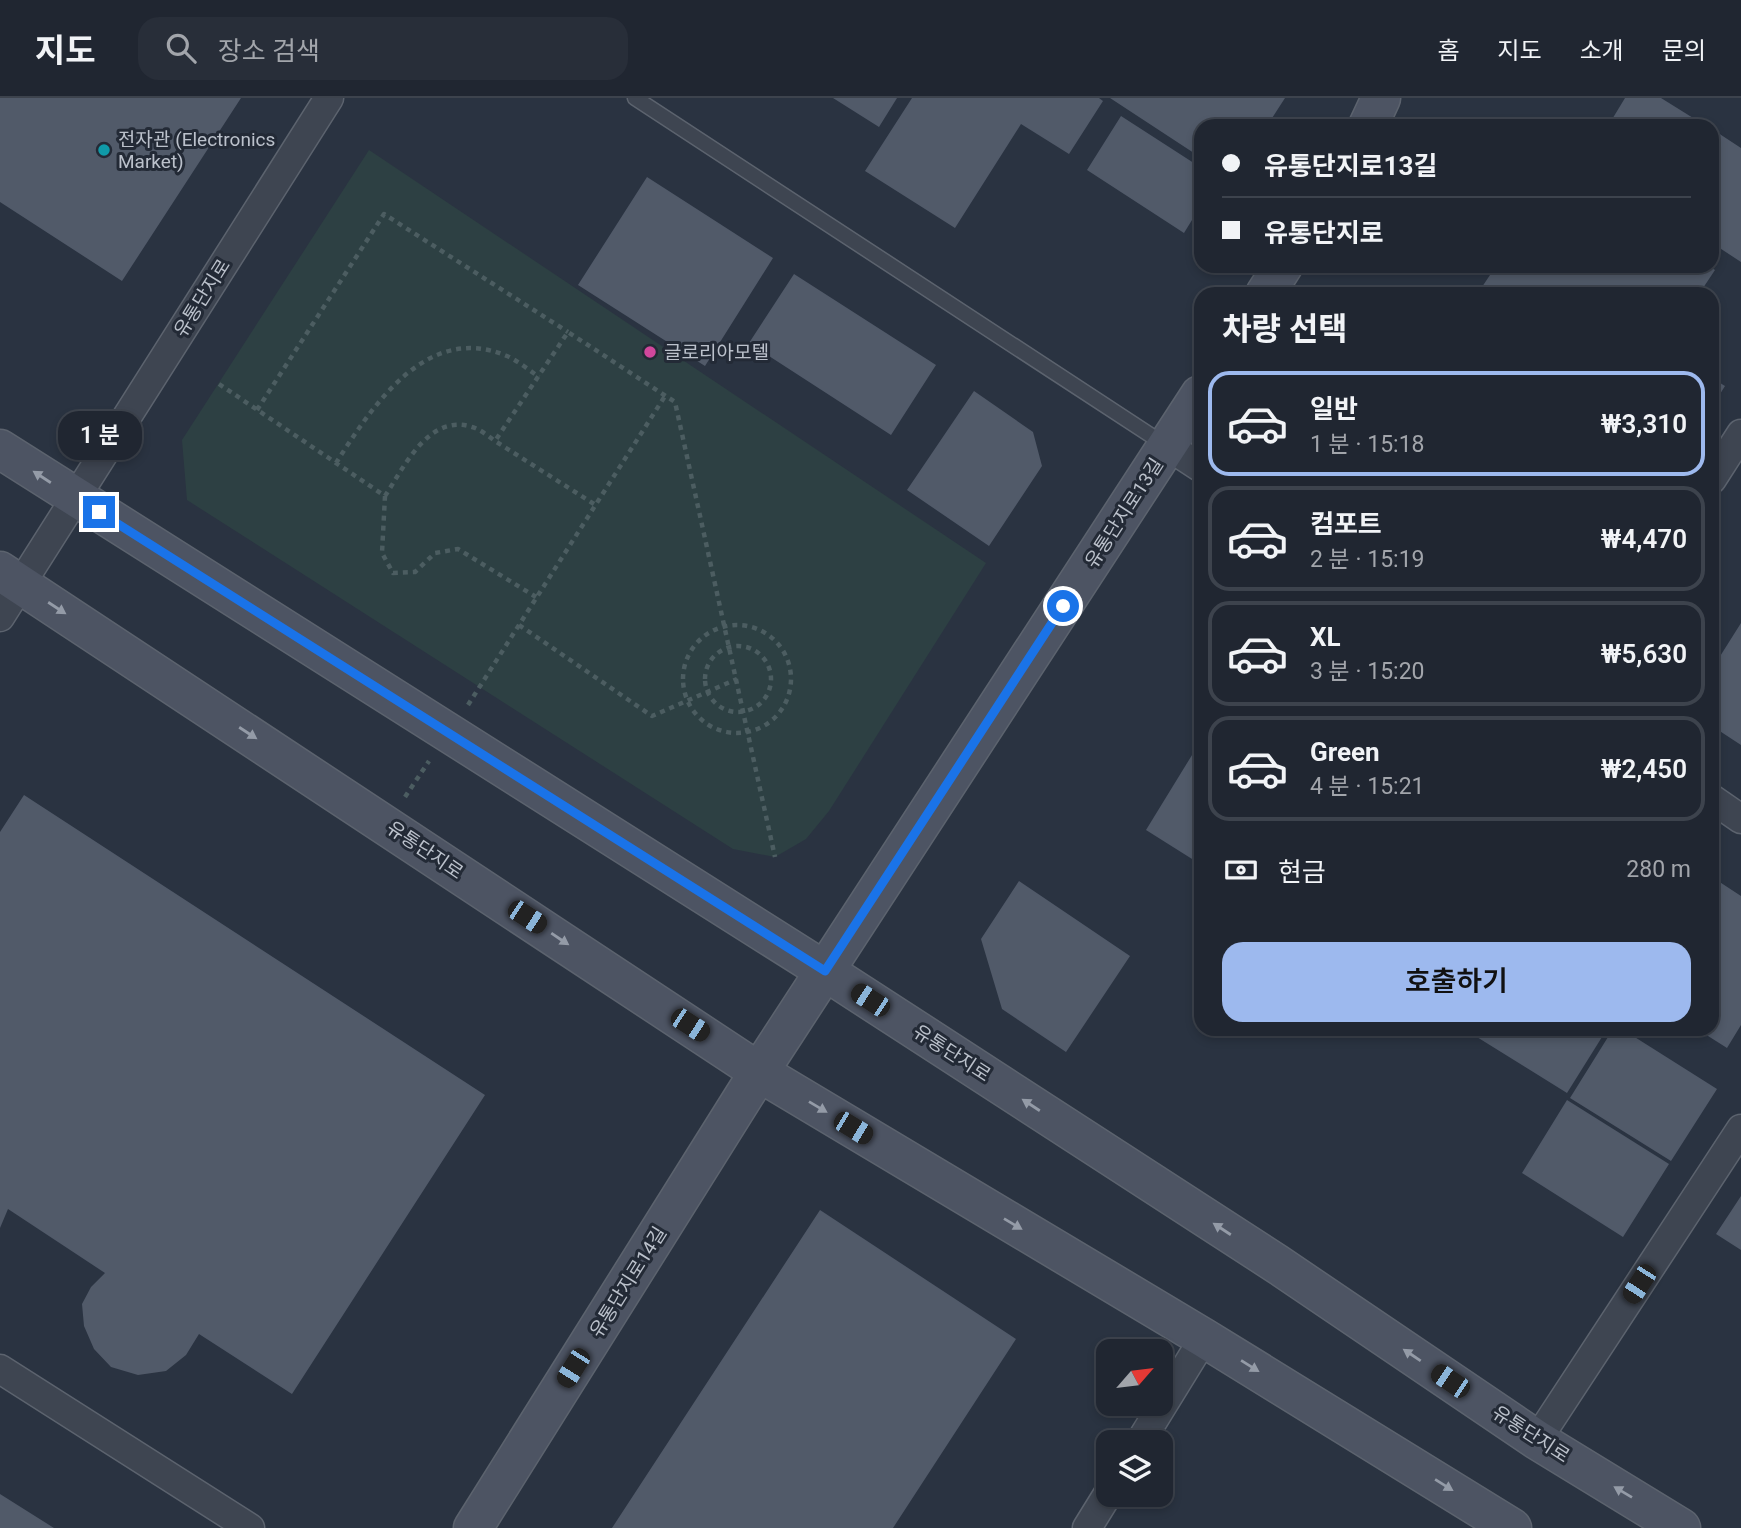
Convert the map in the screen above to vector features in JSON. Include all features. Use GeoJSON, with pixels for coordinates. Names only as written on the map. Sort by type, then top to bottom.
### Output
{"type":"FeatureCollection","features":[{"type":"Feature","properties":{"kind":"main road"},"geometry":{"type":"LineString","coordinates":[[1371,119],[1381,98]]}},
{"type":"Feature","properties":{"kind":"main road","name":"유통단지로13길"},"geometry":{"type":"LineString","coordinates":[[759,1072],[1194,405]]}},
{"type":"Feature","properties":{"kind":"main road","name":"유통단지로"},"geometry":{"type":"LineString","coordinates":[[0,449],[825,971],[1277,1264],[1537,1440],[1681,1528]]}},
{"type":"Feature","properties":{"kind":"main road","name":"유통단지로"},"geometry":{"type":"LineString","coordinates":[[10,578],[759,1072],[1204,1338],[1512,1528]]}},
{"type":"Feature","properties":{"kind":"main road","name":"유통단지로14길"},"geometry":{"type":"LineString","coordinates":[[474,1528],[759,1072]]}},
{"type":"Feature","properties":{"kind":"street","name":"유통단지로"},"geometry":{"type":"LineString","coordinates":[[0,617],[10,578],[75,498],[329,98]]}},
{"type":"Feature","properties":{"kind":"street"},"geometry":{"type":"LineString","coordinates":[[1719,468],[1741,434]]}},
{"type":"Feature","properties":{"kind":"street"},"geometry":{"type":"LineString","coordinates":[[1168,446],[1194,463]]}},
{"type":"Feature","properties":{"kind":"street"},"geometry":{"type":"LineString","coordinates":[[1719,804],[1741,819]]}},
{"type":"Feature","properties":{"kind":"street"},"geometry":{"type":"LineString","coordinates":[[1537,1440],[1741,1129]]}},
{"type":"Feature","properties":{"kind":"street"},"geometry":{"type":"LineString","coordinates":[[1147,1430],[1204,1338]]}},
{"type":"Feature","properties":{"kind":"street"},"geometry":{"type":"LineString","coordinates":[[0,1369],[250,1528]]}},
{"type":"Feature","properties":{"kind":"street"},"geometry":{"type":"LineString","coordinates":[[1087,1528],[1100,1507]]}},
{"type":"Feature","properties":{"kind":"lane","name":"유통단지로13길"},"geometry":{"type":"LineString","coordinates":[[635,98],[1168,446]]}},
{"type":"Feature","properties":{"kind":"path"},"geometry":{"type":"LineString","coordinates":[[257,410],[384,214],[675,402],[746,712],[775,857]]}},
{"type":"Feature","properties":{"kind":"path"},"geometry":{"type":"LineString","coordinates":[[495,441],[568,332]]}},
{"type":"Feature","properties":{"kind":"path"},"geometry":{"type":"LineString","coordinates":[[335,463],[388,392],[441,351],[474,347],[508,356],[539,377]]}},
{"type":"Feature","properties":{"kind":"path"},"geometry":{"type":"LineString","coordinates":[[219,384],[385,496]]}},
{"type":"Feature","properties":{"kind":"path"},"geometry":{"type":"LineString","coordinates":[[480,687],[665,396]]}},
{"type":"Feature","properties":{"kind":"path"},"geometry":{"type":"LineString","coordinates":[[536,597],[458,549],[435,552],[415,572],[393,573],[382,552],[385,496],[420,444],[437,429],[454,425],[472,427],[594,504]]}},
{"type":"Feature","properties":{"kind":"path"},"geometry":{"type":"LineString","coordinates":[[743,624],[767,634],[785,652],[791,670],[791,689],[785,706],[773,720],[749,732],[720,731],[704,722],[688,700],[682,675],[695,643],[709,632],[725,625],[743,624]]}},
{"type":"Feature","properties":{"kind":"path"},"geometry":{"type":"LineString","coordinates":[[519,625],[652,716],[737,679]]}},
{"type":"Feature","properties":{"kind":"path"},"geometry":{"type":"LineString","coordinates":[[740,646],[760,654],[770,671],[768,692],[763,701],[746,712],[723,709],[707,692],[706,670],[719,651],[730,647],[740,646]]}},
{"type":"Feature","properties":{"kind":"shaded area"},"geometry":{"type":"Polygon","coordinates":[[[369,150],[986,563],[829,811],[806,839],[775,857],[733,849],[187,500],[182,440],[369,150]]]}},
{"type":"Feature","properties":{"kind":"building","name":"전자관 (Electronics Market)"},"geometry":{"type":"Polygon","coordinates":[[[0,98],[241,98],[122,281],[0,202],[0,98]]]}},
{"type":"Feature","properties":{"kind":"building"},"geometry":{"type":"Polygon","coordinates":[[[833,98],[897,98],[879,127],[833,98]]]}},
{"type":"Feature","properties":{"kind":"building"},"geometry":{"type":"Polygon","coordinates":[[[912,98],[1099,98],[1103,101],[1069,154],[1021,124],[955,228],[865,171],[912,98]]]}},
{"type":"Feature","properties":{"kind":"building"},"geometry":{"type":"Polygon","coordinates":[[[1110,98],[1285,98],[1272,119],[1194,119],[1194,153],[1110,98]]]}},
{"type":"Feature","properties":{"kind":"building"},"geometry":{"type":"Polygon","coordinates":[[[1625,98],[1661,98],[1695,119],[1612,119],[1625,98]]]}},
{"type":"Feature","properties":{"kind":"building"},"geometry":{"type":"Polygon","coordinates":[[[1121,116],[1194,163],[1194,217],[1184,233],[1087,170],[1121,116]]]}},
{"type":"Feature","properties":{"kind":"building"},"geometry":{"type":"Polygon","coordinates":[[[1719,134],[1741,148],[1741,262],[1719,248],[1719,134]]]}},
{"type":"Feature","properties":{"kind":"building"},"geometry":{"type":"Polygon","coordinates":[[[647,177],[773,258],[705,366],[578,285],[647,177]]]}},
{"type":"Feature","properties":{"kind":"building"},"geometry":{"type":"Polygon","coordinates":[[[1491,273],[1713,273],[1704,287],[1482,287],[1491,273]]]}},
{"type":"Feature","properties":{"kind":"building"},"geometry":{"type":"Polygon","coordinates":[[[794,274],[936,365],[891,435],[749,343],[794,274]]]}},
{"type":"Feature","properties":{"kind":"building"},"geometry":{"type":"Polygon","coordinates":[[[1719,382],[1725,386],[1719,396],[1719,382]]]}},
{"type":"Feature","properties":{"kind":"building"},"geometry":{"type":"Polygon","coordinates":[[[974,391],[1033,432],[1042,466],[989,546],[907,490],[974,391]]]}},
{"type":"Feature","properties":{"kind":"building"},"geometry":{"type":"Polygon","coordinates":[[[1741,623],[1741,745],[1719,731],[1719,658],[1741,623]]]}},
{"type":"Feature","properties":{"kind":"building"},"geometry":{"type":"Polygon","coordinates":[[[1194,752],[1194,860],[1146,830],[1194,752]]]}},
{"type":"Feature","properties":{"kind":"building"},"geometry":{"type":"Polygon","coordinates":[[[24,795],[485,1095],[292,1394],[199,1334],[186,1355],[166,1371],[138,1375],[111,1367],[94,1349],[84,1326],[82,1304],[91,1287],[105,1273],[8,1209],[0,1228],[0,832],[24,795]]]}},
{"type":"Feature","properties":{"kind":"building"},"geometry":{"type":"Polygon","coordinates":[[[1019,881],[1130,956],[1066,1052],[1002,1009],[981,939],[1019,881]]]}},
{"type":"Feature","properties":{"kind":"building"},"geometry":{"type":"Polygon","coordinates":[[[1719,882],[1741,896],[1741,1025],[1727,1048],[1708,1036],[1719,1036],[1719,882]]]}},
{"type":"Feature","properties":{"kind":"building"},"geometry":{"type":"Polygon","coordinates":[[[1475,1036],[1603,1036],[1567,1093],[1475,1036]]]}},
{"type":"Feature","properties":{"kind":"building"},"geometry":{"type":"Polygon","coordinates":[[[1609,1036],[1633,1036],[1717,1089],[1671,1161],[1570,1098],[1609,1036]]]}},
{"type":"Feature","properties":{"kind":"building"},"geometry":{"type":"Polygon","coordinates":[[[1567,1100],[1669,1164],[1623,1237],[1522,1173],[1567,1100]]]}},
{"type":"Feature","properties":{"kind":"building"},"geometry":{"type":"Polygon","coordinates":[[[1741,1196],[1741,1250],[1716,1234],[1741,1196]]]}},
{"type":"Feature","properties":{"kind":"building"},"geometry":{"type":"Polygon","coordinates":[[[820,1210],[1016,1339],[893,1528],[612,1528],[820,1210]]]}},
{"type":"Feature","properties":{"kind":"building"},"geometry":{"type":"Polygon","coordinates":[[[0,1494],[54,1528],[0,1528],[0,1494]]]}},
{"type":"Feature","properties":{"kind":"place","name":"전자관 (Electronics Market)"},"geometry":{"type":"Point","coordinates":[104,150]}},
{"type":"Feature","properties":{"kind":"place","name":"글로리아모텔"},"geometry":{"type":"Point","coordinates":[650,352]}},
{"type":"Feature","properties":{"kind":"route"},"geometry":{"type":"LineString","coordinates":[[99,512],[825,971],[1063,606]]}}]}
